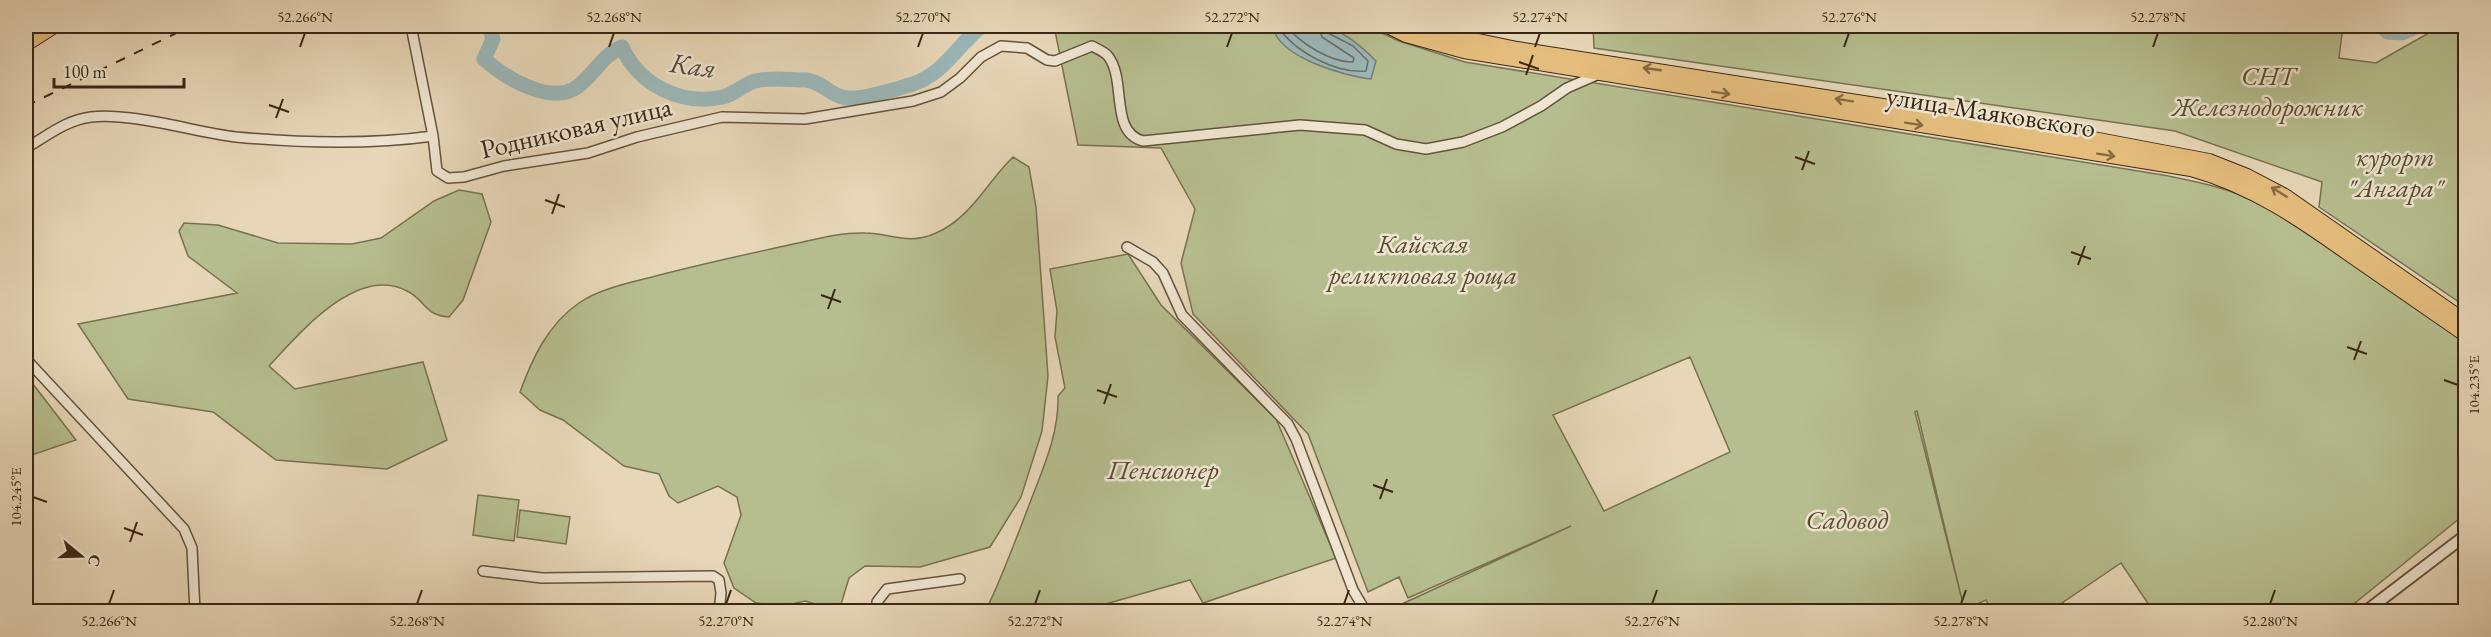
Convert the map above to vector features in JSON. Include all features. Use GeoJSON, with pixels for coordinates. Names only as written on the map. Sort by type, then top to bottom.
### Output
{"type":"FeatureCollection","features":[{"type":"Feature","properties":{"kind":"main road"},"geometry":{"type":"LineString","coordinates":[[26,29],[33,26]]}},
{"type":"Feature","properties":{"kind":"main road"},"geometry":{"type":"LineString","coordinates":[[26,44],[54,26]]}},
{"type":"Feature","properties":{"kind":"main road","name":"улица Маяковского"},"geometry":{"type":"LineString","coordinates":[[1388,26],[1406,34],[1464,51],[2191,169],[2216,176],[2254,192],[2293,215],[2466,335]]}},
{"type":"Feature","properties":{"kind":"main road","name":"улица Маяковского"},"geometry":{"type":"LineString","coordinates":[[1421,26],[1465,39],[1586,60],[2088,138],[2209,161],[2247,176],[2285,196],[2466,321]]}},
{"type":"Feature","properties":{"kind":"street"},"geometry":{"type":"LineString","coordinates":[[26,148],[65,124],[92,117],[127,119],[236,136],[373,142],[433,136],[411,26]]}},
{"type":"Feature","properties":{"kind":"street","name":"Родниковая улица"},"geometry":{"type":"LineString","coordinates":[[433,136],[436,171],[444,177],[455,179],[504,166],[588,153],[637,136],[722,117],[805,119],[913,101],[940,92],[960,78],[981,57],[1001,46],[1027,48],[1047,60],[1055,61],[1092,46],[1107,54],[1114,65],[1127,132],[1136,139],[1155,140],[1300,125],[1365,130],[1396,144],[1426,149],[1463,142],[1502,127],[1541,106],[1567,88],[1601,73]]}},
{"type":"Feature","properties":{"kind":"street"},"geometry":{"type":"LineString","coordinates":[[1127,247],[1153,262],[1163,273],[1182,315],[1288,424],[1296,439],[1353,590],[1366,612]]}},
{"type":"Feature","properties":{"kind":"street"},"geometry":{"type":"LineString","coordinates":[[26,359],[184,529],[192,548],[195,612]]}},
{"type":"Feature","properties":{"kind":"street"},"geometry":{"type":"LineString","coordinates":[[2365,612],[2466,536]]}},
{"type":"Feature","properties":{"kind":"street"},"geometry":{"type":"LineString","coordinates":[[483,571],[542,578],[713,576],[721,585],[719,612]]}},
{"type":"Feature","properties":{"kind":"street"},"geometry":{"type":"LineString","coordinates":[[877,612],[877,602],[887,589],[960,579]]}},
{"type":"Feature","properties":{"kind":"green space","name":"Кайская реликтовая роща"},"geometry":{"type":"Polygon","coordinates":[[[1054,26],[1367,26],[1399,41],[1465,62],[2163,175],[2217,187],[2247,198],[2304,228],[2359,264],[2465,340],[2465,514],[2345,611],[2153,611],[2121,563],[2050,611],[1992,611],[1986,600],[1965,609],[1965,612],[1407,611],[1404,603],[1571,526],[1408,598],[1399,577],[1368,592],[1308,434],[1193,314],[1181,263],[1195,209],[1161,148],[1078,145],[1054,26]],[[1690,357],[1553,415],[1604,511],[1730,452],[1690,357]],[[1917,411],[1915,412],[1962,600],[1917,411]]]}},
{"type":"Feature","properties":{"kind":"green space","name":"СНТ Железнодорожник"},"geometry":{"type":"Polygon","coordinates":[[[1593,26],[2343,26],[2339,58],[2376,63],[2441,26],[2465,26],[2465,306],[2319,207],[2322,182],[2175,131],[1594,48],[1593,26]]]}},
{"type":"Feature","properties":{"kind":"green space"},"geometry":{"type":"Polygon","coordinates":[[[1013,157],[1029,167],[1036,207],[1048,376],[1042,431],[1021,497],[990,547],[920,567],[865,566],[849,578],[839,611],[805,601],[783,606],[756,603],[734,588],[724,563],[741,515],[737,497],[718,486],[678,503],[669,496],[659,474],[624,466],[563,420],[540,410],[520,392],[542,343],[558,321],[587,298],[624,284],[686,268],[836,235],[865,233],[908,239],[926,237],[948,226],[969,209],[1013,157]]]}},
{"type":"Feature","properties":{"kind":"green space"},"geometry":{"type":"Polygon","coordinates":[[[459,190],[482,194],[491,222],[463,300],[449,317],[429,310],[407,291],[388,285],[369,287],[349,294],[330,306],[269,366],[295,389],[423,362],[447,440],[387,469],[276,460],[213,412],[128,399],[78,324],[237,293],[188,256],[179,231],[184,223],[218,225],[278,243],[352,244],[381,238],[434,201],[459,190]]]}},
{"type":"Feature","properties":{"kind":"green space","name":"Пенсионер"},"geometry":{"type":"Polygon","coordinates":[[[1128,254],[1161,305],[1276,419],[1336,558],[1203,603],[1190,580],[1081,611],[989,611],[987,608],[1046,462],[1056,423],[1058,396],[1065,388],[1055,337],[1057,311],[1050,269],[1128,254]]]}},
{"type":"Feature","properties":{"kind":"green space"},"geometry":{"type":"Polygon","coordinates":[[[26,375],[76,440],[26,457],[26,375]]]}},
{"type":"Feature","properties":{"kind":"green space"},"geometry":{"type":"Polygon","coordinates":[[[478,495],[519,500],[514,541],[473,535],[478,495]]]}},
{"type":"Feature","properties":{"kind":"green space"},"geometry":{"type":"Polygon","coordinates":[[[520,510],[570,517],[566,544],[517,537],[520,510]]]}},
{"type":"Feature","properties":{"kind":"water"},"geometry":{"type":"Polygon","coordinates":[[[1273,26],[1318,26],[1340,33],[1363,48],[1376,61],[1371,79],[1329,69],[1299,56],[1277,37],[1273,26]]]}},
{"type":"Feature","properties":{"kind":"waterway","name":"Кая"},"geometry":{"type":"LineString","coordinates":[[489,26],[493,39],[484,59],[503,74],[528,87],[554,93],[566,92],[577,87],[603,60],[622,47],[639,72],[663,90],[677,95],[707,99],[727,96],[751,82],[767,79],[810,81],[837,95],[849,98],[888,92],[913,84],[934,73],[982,26]]}},
{"type":"Feature","properties":{"kind":"waterway","name":"Кая"},"geometry":{"type":"LineString","coordinates":[[2381,26],[2388,32],[2402,33],[2418,26]]}},
{"type":"Feature","properties":{"kind":"railway"},"geometry":{"type":"LineString","coordinates":[[26,106],[191,26]]}},
{"type":"Feature","properties":{"kind":"park label","name":"курорт \"Ангара\""},"geometry":{"type":"Point","coordinates":[2395,172]}},
{"type":"Feature","properties":{"kind":"park label","name":"Садовод"},"geometry":{"type":"Point","coordinates":[1847,520]}}]}
